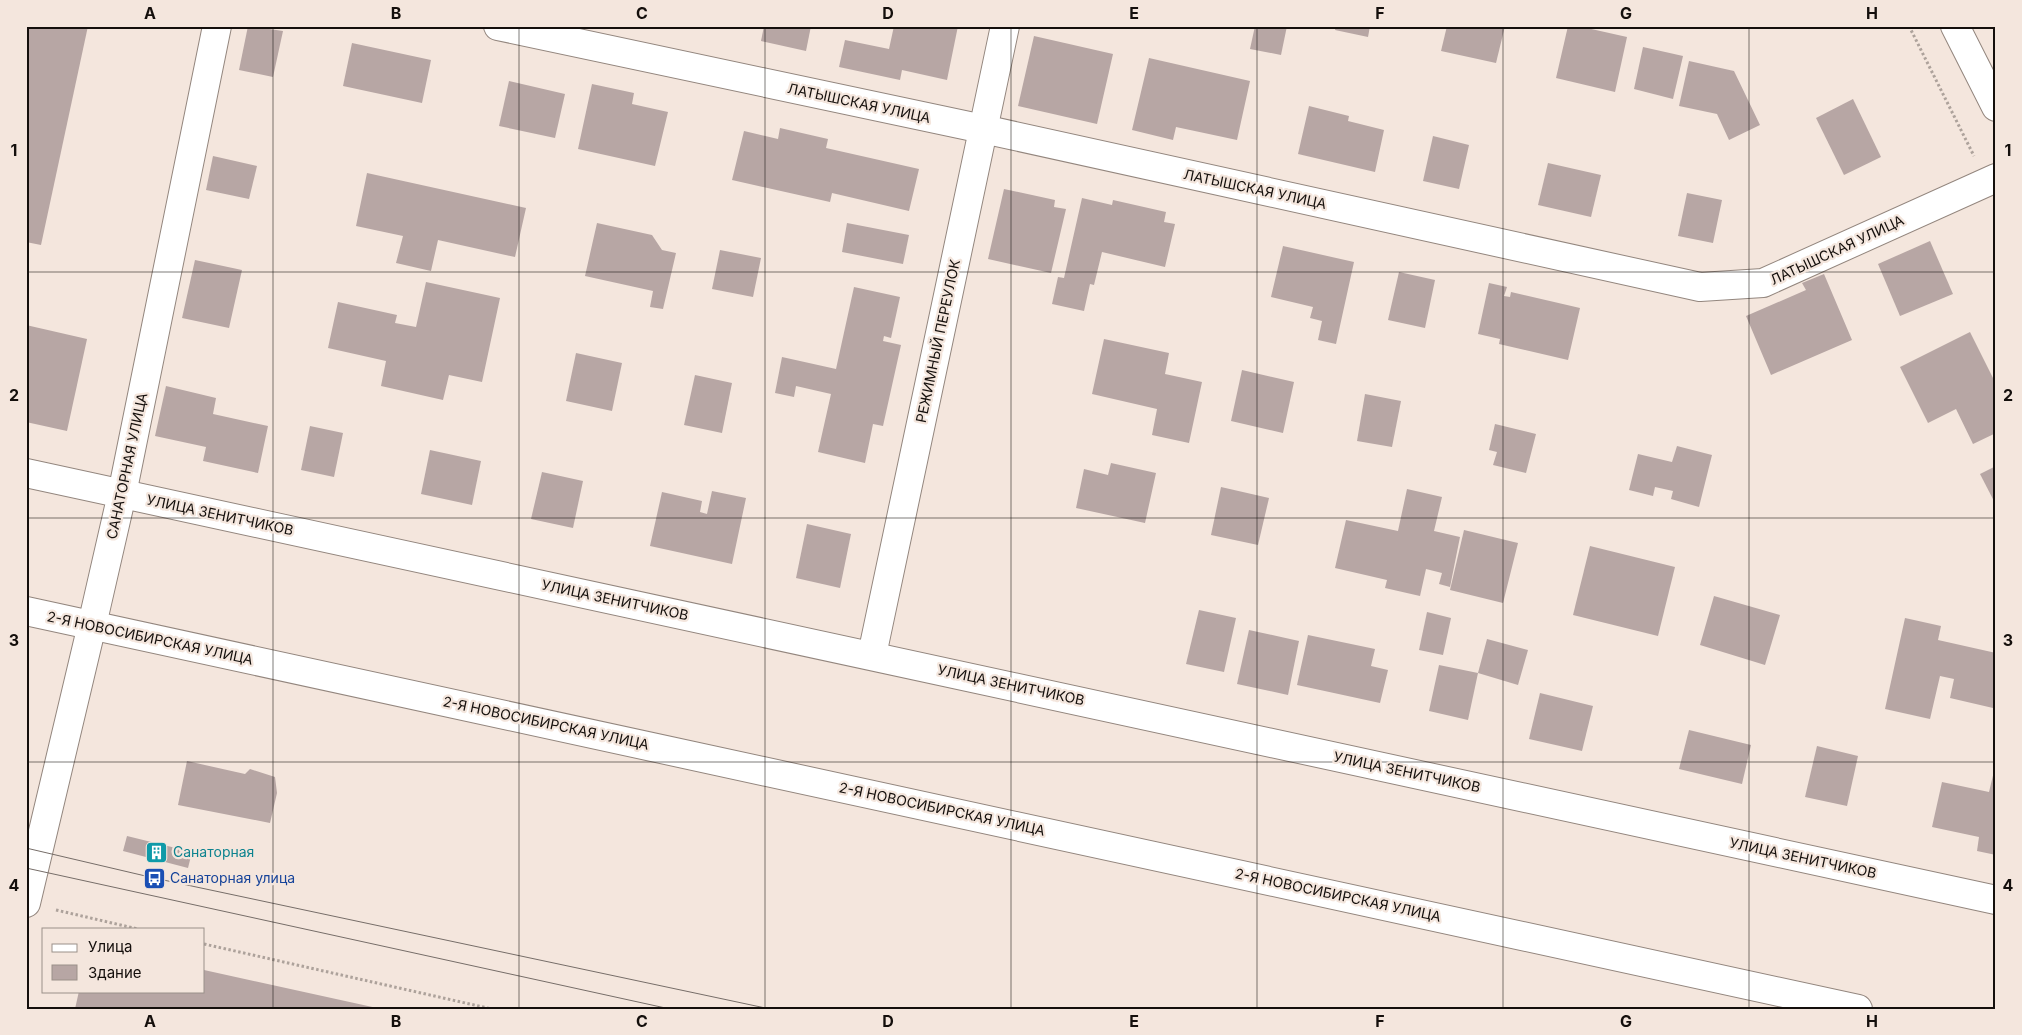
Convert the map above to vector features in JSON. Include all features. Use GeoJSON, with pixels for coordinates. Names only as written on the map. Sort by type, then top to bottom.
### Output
{"type":"FeatureCollection","features":[{"type":"Feature","properties":{"kind":"street","name":"САНАТОРНАЯ УЛИЦА"},"geometry":{"type":"LineString","coordinates":[[26,903],[35,825],[92,625],[122,494],[217,26]]}},
{"type":"Feature","properties":{"kind":"street","name":"ЛАТЫШСКАЯ УЛИЦА"},"geometry":{"type":"LineString","coordinates":[[498,26],[983,129],[1700,287],[1763,283],[1991,179]]}},
{"type":"Feature","properties":{"kind":"street","name":"РЕЖИМНЫЙ ПЕРЕУЛОК"},"geometry":{"type":"LineString","coordinates":[[872,655],[1005,26]]}},
{"type":"Feature","properties":{"kind":"street"},"geometry":{"type":"LineString","coordinates":[[1955,26],[1996,107]]}},
{"type":"Feature","properties":{"kind":"street","name":"УЛИЦА ЗЕНИТЧИКОВ"},"geometry":{"type":"LineString","coordinates":[[26,473],[1996,900]]}},
{"type":"Feature","properties":{"kind":"street","name":"2-Я НОВОСИБИРСКАЯ УЛИЦА"},"geometry":{"type":"LineString","coordinates":[[26,612],[1858,1009]]}},
{"type":"Feature","properties":{"kind":"path"},"geometry":{"type":"LineString","coordinates":[[1909,26],[1991,179]]}},
{"type":"Feature","properties":{"kind":"path"},"geometry":{"type":"LineString","coordinates":[[26,903],[134,928]]}},
{"type":"Feature","properties":{"kind":"path"},"geometry":{"type":"LineString","coordinates":[[205,944],[492,1009]]}},
{"type":"Feature","properties":{"kind":"building"},"geometry":{"type":"Polygon","coordinates":[[[26,26],[88,26],[41,245],[26,242],[26,26]]]}},
{"type":"Feature","properties":{"kind":"building"},"geometry":{"type":"Polygon","coordinates":[[[248,26],[283,31],[273,77],[239,70],[248,26]]]}},
{"type":"Feature","properties":{"kind":"building"},"geometry":{"type":"Polygon","coordinates":[[[764,26],[811,26],[806,51],[761,41],[764,26]]]}},
{"type":"Feature","properties":{"kind":"building"},"geometry":{"type":"Polygon","coordinates":[[[894,26],[958,26],[947,80],[902,70],[900,80],[839,67],[845,40],[889,49],[894,26]]]}},
{"type":"Feature","properties":{"kind":"building"},"geometry":{"type":"Polygon","coordinates":[[[1255,26],[1287,26],[1281,55],[1250,49],[1255,26]]]}},
{"type":"Feature","properties":{"kind":"building"},"geometry":{"type":"Polygon","coordinates":[[[1336,26],[1370,26],[1368,37],[1335,30],[1336,26]]]}},
{"type":"Feature","properties":{"kind":"building"},"geometry":{"type":"Polygon","coordinates":[[[1447,26],[1505,26],[1496,63],[1441,51],[1447,26]]]}},
{"type":"Feature","properties":{"kind":"building"},"geometry":{"type":"Polygon","coordinates":[[[1568,26],[1578,26],[1627,37],[1615,92],[1556,78],[1568,26]]]}},
{"type":"Feature","properties":{"kind":"building"},"geometry":{"type":"Polygon","coordinates":[[[1034,36],[1113,54],[1097,124],[1018,106],[1034,36]]]}},
{"type":"Feature","properties":{"kind":"building"},"geometry":{"type":"Polygon","coordinates":[[[352,43],[431,60],[422,103],[343,86],[352,43]]]}},
{"type":"Feature","properties":{"kind":"building"},"geometry":{"type":"Polygon","coordinates":[[[1643,47],[1683,56],[1673,99],[1634,89],[1643,47]]]}},
{"type":"Feature","properties":{"kind":"building"},"geometry":{"type":"Polygon","coordinates":[[[1149,58],[1250,81],[1237,140],[1176,127],[1173,140],[1132,130],[1149,58]]]}},
{"type":"Feature","properties":{"kind":"building"},"geometry":{"type":"Polygon","coordinates":[[[1689,61],[1734,71],[1760,125],[1729,140],[1717,114],[1679,106],[1689,61]]]}},
{"type":"Feature","properties":{"kind":"building"},"geometry":{"type":"Polygon","coordinates":[[[509,81],[565,94],[555,138],[499,126],[509,81]]]}},
{"type":"Feature","properties":{"kind":"building"},"geometry":{"type":"Polygon","coordinates":[[[592,84],[634,93],[632,104],[668,112],[655,166],[578,149],[592,84]]]}},
{"type":"Feature","properties":{"kind":"building"},"geometry":{"type":"Polygon","coordinates":[[[1853,99],[1881,157],[1844,175],[1816,118],[1853,99]]]}},
{"type":"Feature","properties":{"kind":"building"},"geometry":{"type":"Polygon","coordinates":[[[1309,106],[1349,116],[1348,121],[1384,130],[1375,172],[1298,154],[1309,106]]]}},
{"type":"Feature","properties":{"kind":"building"},"geometry":{"type":"Polygon","coordinates":[[[780,128],[828,139],[826,148],[919,169],[909,211],[832,193],[830,202],[732,180],[744,131],[778,139],[780,128]]]}},
{"type":"Feature","properties":{"kind":"building"},"geometry":{"type":"Polygon","coordinates":[[[1433,136],[1469,145],[1459,189],[1423,181],[1433,136]]]}},
{"type":"Feature","properties":{"kind":"building"},"geometry":{"type":"Polygon","coordinates":[[[213,156],[257,166],[249,199],[206,190],[213,156]]]}},
{"type":"Feature","properties":{"kind":"building"},"geometry":{"type":"Polygon","coordinates":[[[1548,163],[1601,175],[1591,217],[1538,205],[1548,163]]]}},
{"type":"Feature","properties":{"kind":"building"},"geometry":{"type":"Polygon","coordinates":[[[367,173],[526,208],[515,257],[438,240],[431,271],[396,263],[403,236],[356,226],[367,173]]]}},
{"type":"Feature","properties":{"kind":"building"},"geometry":{"type":"Polygon","coordinates":[[[1004,189],[1055,200],[1054,207],[1066,209],[1051,273],[988,259],[1004,189]]]}},
{"type":"Feature","properties":{"kind":"building"},"geometry":{"type":"Polygon","coordinates":[[[1687,193],[1722,200],[1713,243],[1678,236],[1687,193]]]}},
{"type":"Feature","properties":{"kind":"building"},"geometry":{"type":"Polygon","coordinates":[[[1082,198],[1112,205],[1113,200],[1166,212],[1164,222],[1175,224],[1165,267],[1102,252],[1094,285],[1090,284],[1084,311],[1052,304],[1058,277],[1064,278],[1082,198]]]}},
{"type":"Feature","properties":{"kind":"building"},"geometry":{"type":"Polygon","coordinates":[[[597,223],[652,235],[662,250],[676,253],[663,309],[650,307],[653,291],[585,276],[597,223]]]}},
{"type":"Feature","properties":{"kind":"building"},"geometry":{"type":"Polygon","coordinates":[[[847,223],[909,235],[903,264],[842,252],[847,223]]]}},
{"type":"Feature","properties":{"kind":"building"},"geometry":{"type":"Polygon","coordinates":[[[1930,241],[1953,294],[1900,316],[1878,264],[1930,241]]]}},
{"type":"Feature","properties":{"kind":"building"},"geometry":{"type":"Polygon","coordinates":[[[1283,246],[1354,262],[1336,344],[1318,340],[1322,321],[1310,318],[1313,307],[1271,297],[1283,246]]]}},
{"type":"Feature","properties":{"kind":"building"},"geometry":{"type":"Polygon","coordinates":[[[720,250],[761,258],[753,297],[712,289],[720,250]]]}},
{"type":"Feature","properties":{"kind":"building"},"geometry":{"type":"Polygon","coordinates":[[[195,260],[242,270],[229,328],[182,318],[195,260]]]}},
{"type":"Feature","properties":{"kind":"building"},"geometry":{"type":"Polygon","coordinates":[[[1399,272],[1435,280],[1425,328],[1388,320],[1399,272]]]}},
{"type":"Feature","properties":{"kind":"building"},"geometry":{"type":"Polygon","coordinates":[[[1824,274],[1852,340],[1771,375],[1746,316],[1806,290],[1802,283],[1824,274]]]}},
{"type":"Feature","properties":{"kind":"building"},"geometry":{"type":"Polygon","coordinates":[[[426,282],[500,298],[482,382],[449,375],[443,400],[381,386],[386,361],[328,348],[338,302],[397,315],[395,323],[416,327],[426,282]]]}},
{"type":"Feature","properties":{"kind":"building"},"geometry":{"type":"Polygon","coordinates":[[[1489,283],[1507,287],[1504,296],[1510,297],[1511,292],[1580,308],[1568,360],[1499,344],[1500,339],[1478,334],[1489,283]]]}},
{"type":"Feature","properties":{"kind":"building"},"geometry":{"type":"Polygon","coordinates":[[[854,287],[900,297],[891,338],[884,336],[883,341],[901,345],[883,426],[873,424],[865,463],[818,452],[831,394],[796,386],[794,397],[775,393],[782,357],[836,369],[854,287]]]}},
{"type":"Feature","properties":{"kind":"building"},"geometry":{"type":"Polygon","coordinates":[[[26,325],[87,339],[67,431],[26,422],[26,325]]]}},
{"type":"Feature","properties":{"kind":"building"},"geometry":{"type":"Polygon","coordinates":[[[1970,332],[1996,384],[1996,390],[1993,391],[1996,397],[1996,433],[1973,444],[1956,409],[1928,423],[1900,367],[1970,332]]]}},
{"type":"Feature","properties":{"kind":"building"},"geometry":{"type":"Polygon","coordinates":[[[1104,339],[1169,353],[1165,374],[1202,382],[1189,443],[1152,435],[1157,409],[1092,394],[1104,339]]]}},
{"type":"Feature","properties":{"kind":"building"},"geometry":{"type":"Polygon","coordinates":[[[576,353],[622,363],[612,411],[566,401],[576,353]]]}},
{"type":"Feature","properties":{"kind":"building"},"geometry":{"type":"Polygon","coordinates":[[[1242,370],[1294,382],[1283,433],[1231,421],[1242,370]]]}},
{"type":"Feature","properties":{"kind":"building"},"geometry":{"type":"Polygon","coordinates":[[[695,375],[732,383],[722,433],[684,425],[695,375]]]}},
{"type":"Feature","properties":{"kind":"building"},"geometry":{"type":"Polygon","coordinates":[[[166,386],[216,398],[213,414],[268,426],[258,473],[203,461],[206,447],[155,436],[166,386]]]}},
{"type":"Feature","properties":{"kind":"building"},"geometry":{"type":"Polygon","coordinates":[[[1365,394],[1401,401],[1392,447],[1357,441],[1365,394]]]}},
{"type":"Feature","properties":{"kind":"building"},"geometry":{"type":"Polygon","coordinates":[[[1495,424],[1536,434],[1526,473],[1493,465],[1497,452],[1489,450],[1495,424]]]}},
{"type":"Feature","properties":{"kind":"building"},"geometry":{"type":"Polygon","coordinates":[[[310,426],[343,433],[334,477],[301,470],[310,426]]]}},
{"type":"Feature","properties":{"kind":"building"},"geometry":{"type":"Polygon","coordinates":[[[1677,446],[1712,455],[1699,507],[1671,499],[1673,491],[1655,487],[1653,496],[1629,490],[1638,454],[1672,462],[1677,446]]]}},
{"type":"Feature","properties":{"kind":"building"},"geometry":{"type":"Polygon","coordinates":[[[430,450],[481,461],[472,505],[421,494],[430,450]]]}},
{"type":"Feature","properties":{"kind":"building"},"geometry":{"type":"Polygon","coordinates":[[[1111,463],[1156,473],[1145,523],[1076,508],[1084,469],[1108,475],[1111,463]]]}},
{"type":"Feature","properties":{"kind":"building"},"geometry":{"type":"Polygon","coordinates":[[[1996,466],[1996,505],[1980,474],[1996,466]]]}},
{"type":"Feature","properties":{"kind":"building"},"geometry":{"type":"Polygon","coordinates":[[[542,472],[583,481],[573,528],[531,519],[542,472]]]}},
{"type":"Feature","properties":{"kind":"building"},"geometry":{"type":"Polygon","coordinates":[[[1221,487],[1269,498],[1258,545],[1211,535],[1221,487]]]}},
{"type":"Feature","properties":{"kind":"building"},"geometry":{"type":"Polygon","coordinates":[[[1407,489],[1442,497],[1434,531],[1460,537],[1450,587],[1439,584],[1442,573],[1426,569],[1420,596],[1385,588],[1387,580],[1335,568],[1346,520],[1398,531],[1407,489]]]}},
{"type":"Feature","properties":{"kind":"building"},"geometry":{"type":"Polygon","coordinates":[[[712,491],[746,498],[732,564],[650,546],[662,492],[702,501],[700,512],[707,514],[712,491]]]}},
{"type":"Feature","properties":{"kind":"building"},"geometry":{"type":"Polygon","coordinates":[[[807,524],[851,534],[840,588],[796,578],[807,524]]]}},
{"type":"Feature","properties":{"kind":"building"},"geometry":{"type":"Polygon","coordinates":[[[1464,530],[1518,543],[1503,603],[1450,590],[1464,530]]]}},
{"type":"Feature","properties":{"kind":"building"},"geometry":{"type":"Polygon","coordinates":[[[1590,546],[1675,567],[1658,636],[1573,615],[1590,546]]]}},
{"type":"Feature","properties":{"kind":"building"},"geometry":{"type":"Polygon","coordinates":[[[1714,596],[1780,615],[1765,665],[1700,645],[1714,596]]]}},
{"type":"Feature","properties":{"kind":"building"},"geometry":{"type":"Polygon","coordinates":[[[1199,610],[1236,618],[1224,672],[1186,664],[1199,610]]]}},
{"type":"Feature","properties":{"kind":"building"},"geometry":{"type":"Polygon","coordinates":[[[1427,612],[1451,618],[1443,655],[1419,650],[1427,612]]]}},
{"type":"Feature","properties":{"kind":"building"},"geometry":{"type":"Polygon","coordinates":[[[1905,618],[1941,626],[1938,640],[1996,653],[1996,694],[1993,708],[1950,698],[1954,679],[1940,676],[1930,719],[1885,709],[1905,618]]]}},
{"type":"Feature","properties":{"kind":"building"},"geometry":{"type":"Polygon","coordinates":[[[1249,630],[1299,641],[1288,695],[1237,684],[1249,630]]]}},
{"type":"Feature","properties":{"kind":"building"},"geometry":{"type":"Polygon","coordinates":[[[1308,635],[1375,649],[1371,666],[1388,670],[1380,703],[1297,685],[1308,635]]]}},
{"type":"Feature","properties":{"kind":"building"},"geometry":{"type":"Polygon","coordinates":[[[1487,639],[1528,650],[1518,685],[1478,673],[1487,639]]]}},
{"type":"Feature","properties":{"kind":"building"},"geometry":{"type":"Polygon","coordinates":[[[1439,665],[1478,673],[1468,720],[1429,711],[1439,665]]]}},
{"type":"Feature","properties":{"kind":"building"},"geometry":{"type":"Polygon","coordinates":[[[1540,693],[1593,706],[1582,751],[1529,739],[1540,693]]]}},
{"type":"Feature","properties":{"kind":"building"},"geometry":{"type":"Polygon","coordinates":[[[1689,730],[1751,745],[1742,784],[1679,769],[1689,730]]]}},
{"type":"Feature","properties":{"kind":"building"},"geometry":{"type":"Polygon","coordinates":[[[1817,746],[1858,756],[1847,806],[1805,797],[1817,746]]]}},
{"type":"Feature","properties":{"kind":"building"},"geometry":{"type":"Polygon","coordinates":[[[187,761],[245,774],[250,769],[275,777],[277,793],[270,823],[178,805],[187,761]]]}},
{"type":"Feature","properties":{"kind":"building"},"geometry":{"type":"Polygon","coordinates":[[[1996,763],[1996,855],[1977,851],[1979,837],[1932,827],[1942,782],[1989,792],[1996,763]]]}},
{"type":"Feature","properties":{"kind":"building","name":"Санаторная"},"geometry":{"type":"Polygon","coordinates":[[[127,836],[192,852],[188,868],[123,851],[127,836]]]}},
{"type":"Feature","properties":{"kind":"building"},"geometry":{"type":"Polygon","coordinates":[[[205,970],[377,1008],[377,1009],[75,1009],[79,992],[205,992],[205,970]]]}},
{"type":"Feature","properties":{"kind":"tram line"},"geometry":{"type":"LineString","coordinates":[[26,848],[154,878],[770,1009]]}},
{"type":"Feature","properties":{"kind":"tram line"},"geometry":{"type":"LineString","coordinates":[[26,868],[670,1009]]}},
{"type":"Feature","properties":{"kind":"place","name":"Санаторная"},"geometry":{"type":"Point","coordinates":[157,852]}},
{"type":"Feature","properties":{"kind":"place","name":"Санаторная улица"},"geometry":{"type":"Point","coordinates":[154,878]}}]}
